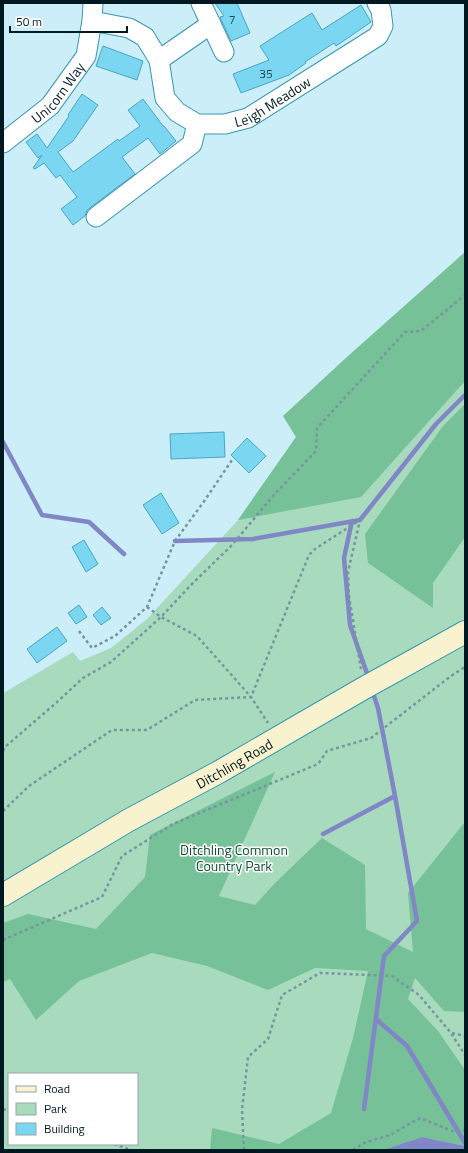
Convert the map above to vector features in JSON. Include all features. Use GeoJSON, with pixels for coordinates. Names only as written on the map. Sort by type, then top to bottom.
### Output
{"type":"FeatureCollection","features":[{"type":"Feature","properties":{"kind":"main road","name":"Ditchling Road"},"geometry":{"type":"LineString","coordinates":[[3,895],[129,820],[219,772],[465,632]]}},
{"type":"Feature","properties":{"kind":"street"},"geometry":{"type":"LineString","coordinates":[[202,3],[224,52]]}},
{"type":"Feature","properties":{"kind":"street","name":"Leigh Meadow"},"geometry":{"type":"LineString","coordinates":[[197,124],[225,124],[248,118],[378,36],[384,26],[382,10],[377,3]]}},
{"type":"Feature","properties":{"kind":"street"},"geometry":{"type":"LineString","coordinates":[[93,12],[145,37],[159,60],[165,98],[177,112],[197,124],[192,144],[96,217]]}},
{"type":"Feature","properties":{"kind":"street","name":"Unicorn Way"},"geometry":{"type":"LineString","coordinates":[[3,143],[50,106],[86,56],[93,12]]}},
{"type":"Feature","properties":{"kind":"street"},"geometry":{"type":"LineString","coordinates":[[159,60],[211,24]]}},
{"type":"Feature","properties":{"kind":"path"},"geometry":{"type":"LineString","coordinates":[[3,751],[5,747],[83,678],[110,662],[161,617],[232,545],[273,496],[316,451],[317,428],[405,332],[421,332],[465,295]]}},
{"type":"Feature","properties":{"kind":"path"},"geometry":{"type":"LineString","coordinates":[[79,631],[92,648],[115,636],[147,607],[175,541],[232,460]]}},
{"type":"Feature","properties":{"kind":"path"},"geometry":{"type":"LineString","coordinates":[[251,697],[309,555],[315,549],[360,520],[348,572],[349,596],[370,685]]}},
{"type":"Feature","properties":{"kind":"path"},"geometry":{"type":"LineString","coordinates":[[147,607],[161,617],[197,636],[251,697],[278,738]]}},
{"type":"Feature","properties":{"kind":"path"},"geometry":{"type":"LineString","coordinates":[[3,940],[102,897],[122,856],[173,824],[318,764],[327,751],[371,738],[451,676],[465,667]]}},
{"type":"Feature","properties":{"kind":"path"},"geometry":{"type":"LineString","coordinates":[[3,811],[29,786],[112,730],[146,730],[195,700],[251,697]]}},
{"type":"Feature","properties":{"kind":"path"},"geometry":{"type":"LineString","coordinates":[[244,1150],[242,1110],[248,1057],[268,1039],[282,995],[320,973],[392,976],[419,995],[451,1033],[465,1055]]}},
{"type":"Feature","properties":{"kind":"path"},"geometry":{"type":"LineString","coordinates":[[451,1033],[465,1036]]}},
{"type":"Feature","properties":{"kind":"path"},"geometry":{"type":"LineString","coordinates":[[353,1150],[364,1143],[390,1135],[420,1118],[452,1130],[465,1130]]}},
{"type":"Feature","properties":{"kind":"path"},"geometry":{"type":"LineString","coordinates":[[117,1145],[131,1150]]}},
{"type":"Feature","properties":{"kind":"green space"},"geometry":{"type":"Polygon","coordinates":[[[465,252],[465,381],[361,497],[238,520],[296,437],[283,416],[465,252]]]}},
{"type":"Feature","properties":{"kind":"green space","name":"Ditchling Common Country Park"},"geometry":{"type":"Polygon","coordinates":[[[465,253],[465,1150],[3,1150],[3,696],[5,692],[73,652],[80,661],[111,648],[147,619],[238,520],[296,437],[283,416],[465,253]]]}},
{"type":"Feature","properties":{"kind":"green space"},"geometry":{"type":"Polygon","coordinates":[[[465,404],[465,537],[433,583],[433,608],[368,563],[365,534],[443,426],[465,404]]]}},
{"type":"Feature","properties":{"kind":"green space"},"geometry":{"type":"Polygon","coordinates":[[[275,772],[219,896],[255,905],[275,883],[322,838],[365,865],[366,929],[413,952],[408,893],[465,822],[465,1012],[444,1011],[415,978],[408,999],[438,1031],[465,1070],[465,1146],[422,1137],[383,1150],[210,1150],[212,1128],[279,1144],[331,1113],[353,1038],[368,971],[315,968],[268,990],[207,966],[152,953],[79,981],[36,1020],[10,979],[3,982],[3,923],[28,914],[96,929],[145,877],[150,835],[275,772]]]}},
{"type":"Feature","properties":{"kind":"water"},"geometry":{"type":"Polygon","coordinates":[[[422,1137],[465,1146],[465,1150],[383,1150],[422,1137]]]}},
{"type":"Feature","properties":{"kind":"building"},"geometry":{"type":"Polygon","coordinates":[[[215,3],[237,3],[250,33],[231,41],[220,17],[224,16],[215,3]]]}},
{"type":"Feature","properties":{"kind":"building"},"geometry":{"type":"Polygon","coordinates":[[[361,5],[371,22],[336,46],[334,43],[305,62],[306,63],[289,75],[241,93],[233,74],[269,60],[260,46],[312,13],[322,30],[361,5]]]}},
{"type":"Feature","properties":{"kind":"building"},"geometry":{"type":"Polygon","coordinates":[[[103,46],[143,61],[137,80],[96,66],[103,46]]]}},
{"type":"Feature","properties":{"kind":"building"},"geometry":{"type":"Polygon","coordinates":[[[82,94],[98,105],[73,141],[58,152],[73,172],[118,139],[119,141],[140,126],[128,110],[143,99],[176,141],[160,154],[148,138],[122,157],[135,174],[87,210],[85,216],[73,225],[61,209],[77,197],[60,175],[56,178],[44,163],[35,169],[33,168],[42,155],[38,158],[26,142],[37,134],[47,148],[82,94]]]}},
{"type":"Feature","properties":{"kind":"building"},"geometry":{"type":"Polygon","coordinates":[[[224,432],[225,457],[171,459],[170,434],[224,432]]]}},
{"type":"Feature","properties":{"kind":"building"},"geometry":{"type":"Polygon","coordinates":[[[247,438],[266,456],[249,473],[231,455],[247,438]]]}},
{"type":"Feature","properties":{"kind":"building"},"geometry":{"type":"Polygon","coordinates":[[[161,493],[179,523],[162,534],[143,505],[161,493]]]}},
{"type":"Feature","properties":{"kind":"building"},"geometry":{"type":"Polygon","coordinates":[[[84,540],[98,564],[86,572],[72,547],[84,540]]]}},
{"type":"Feature","properties":{"kind":"building"},"geometry":{"type":"Polygon","coordinates":[[[79,605],[87,617],[76,624],[68,613],[79,605]]]}},
{"type":"Feature","properties":{"kind":"building"},"geometry":{"type":"Polygon","coordinates":[[[102,607],[111,618],[101,625],[93,615],[102,607]]]}},
{"type":"Feature","properties":{"kind":"building"},"geometry":{"type":"Polygon","coordinates":[[[57,627],[67,641],[37,663],[27,649],[57,627]]]}},
{"type":"Feature","properties":{"kind":"waterway"},"geometry":{"type":"LineString","coordinates":[[175,541],[253,539],[360,520],[436,424],[465,395]]}},
{"type":"Feature","properties":{"kind":"waterway"},"geometry":{"type":"LineString","coordinates":[[3,442],[42,515],[89,522],[124,554]]}},
{"type":"Feature","properties":{"kind":"waterway"},"geometry":{"type":"LineString","coordinates":[[352,521],[344,558],[350,625],[369,679]]}},
{"type":"Feature","properties":{"kind":"waterway"},"geometry":{"type":"LineString","coordinates":[[364,1109],[384,956],[417,921],[378,708],[372,690]]}},
{"type":"Feature","properties":{"kind":"waterway"},"geometry":{"type":"LineString","coordinates":[[323,834],[395,796]]}},
{"type":"Feature","properties":{"kind":"waterway"},"geometry":{"type":"LineString","coordinates":[[376,1019],[407,1046],[465,1143]]}}]}
